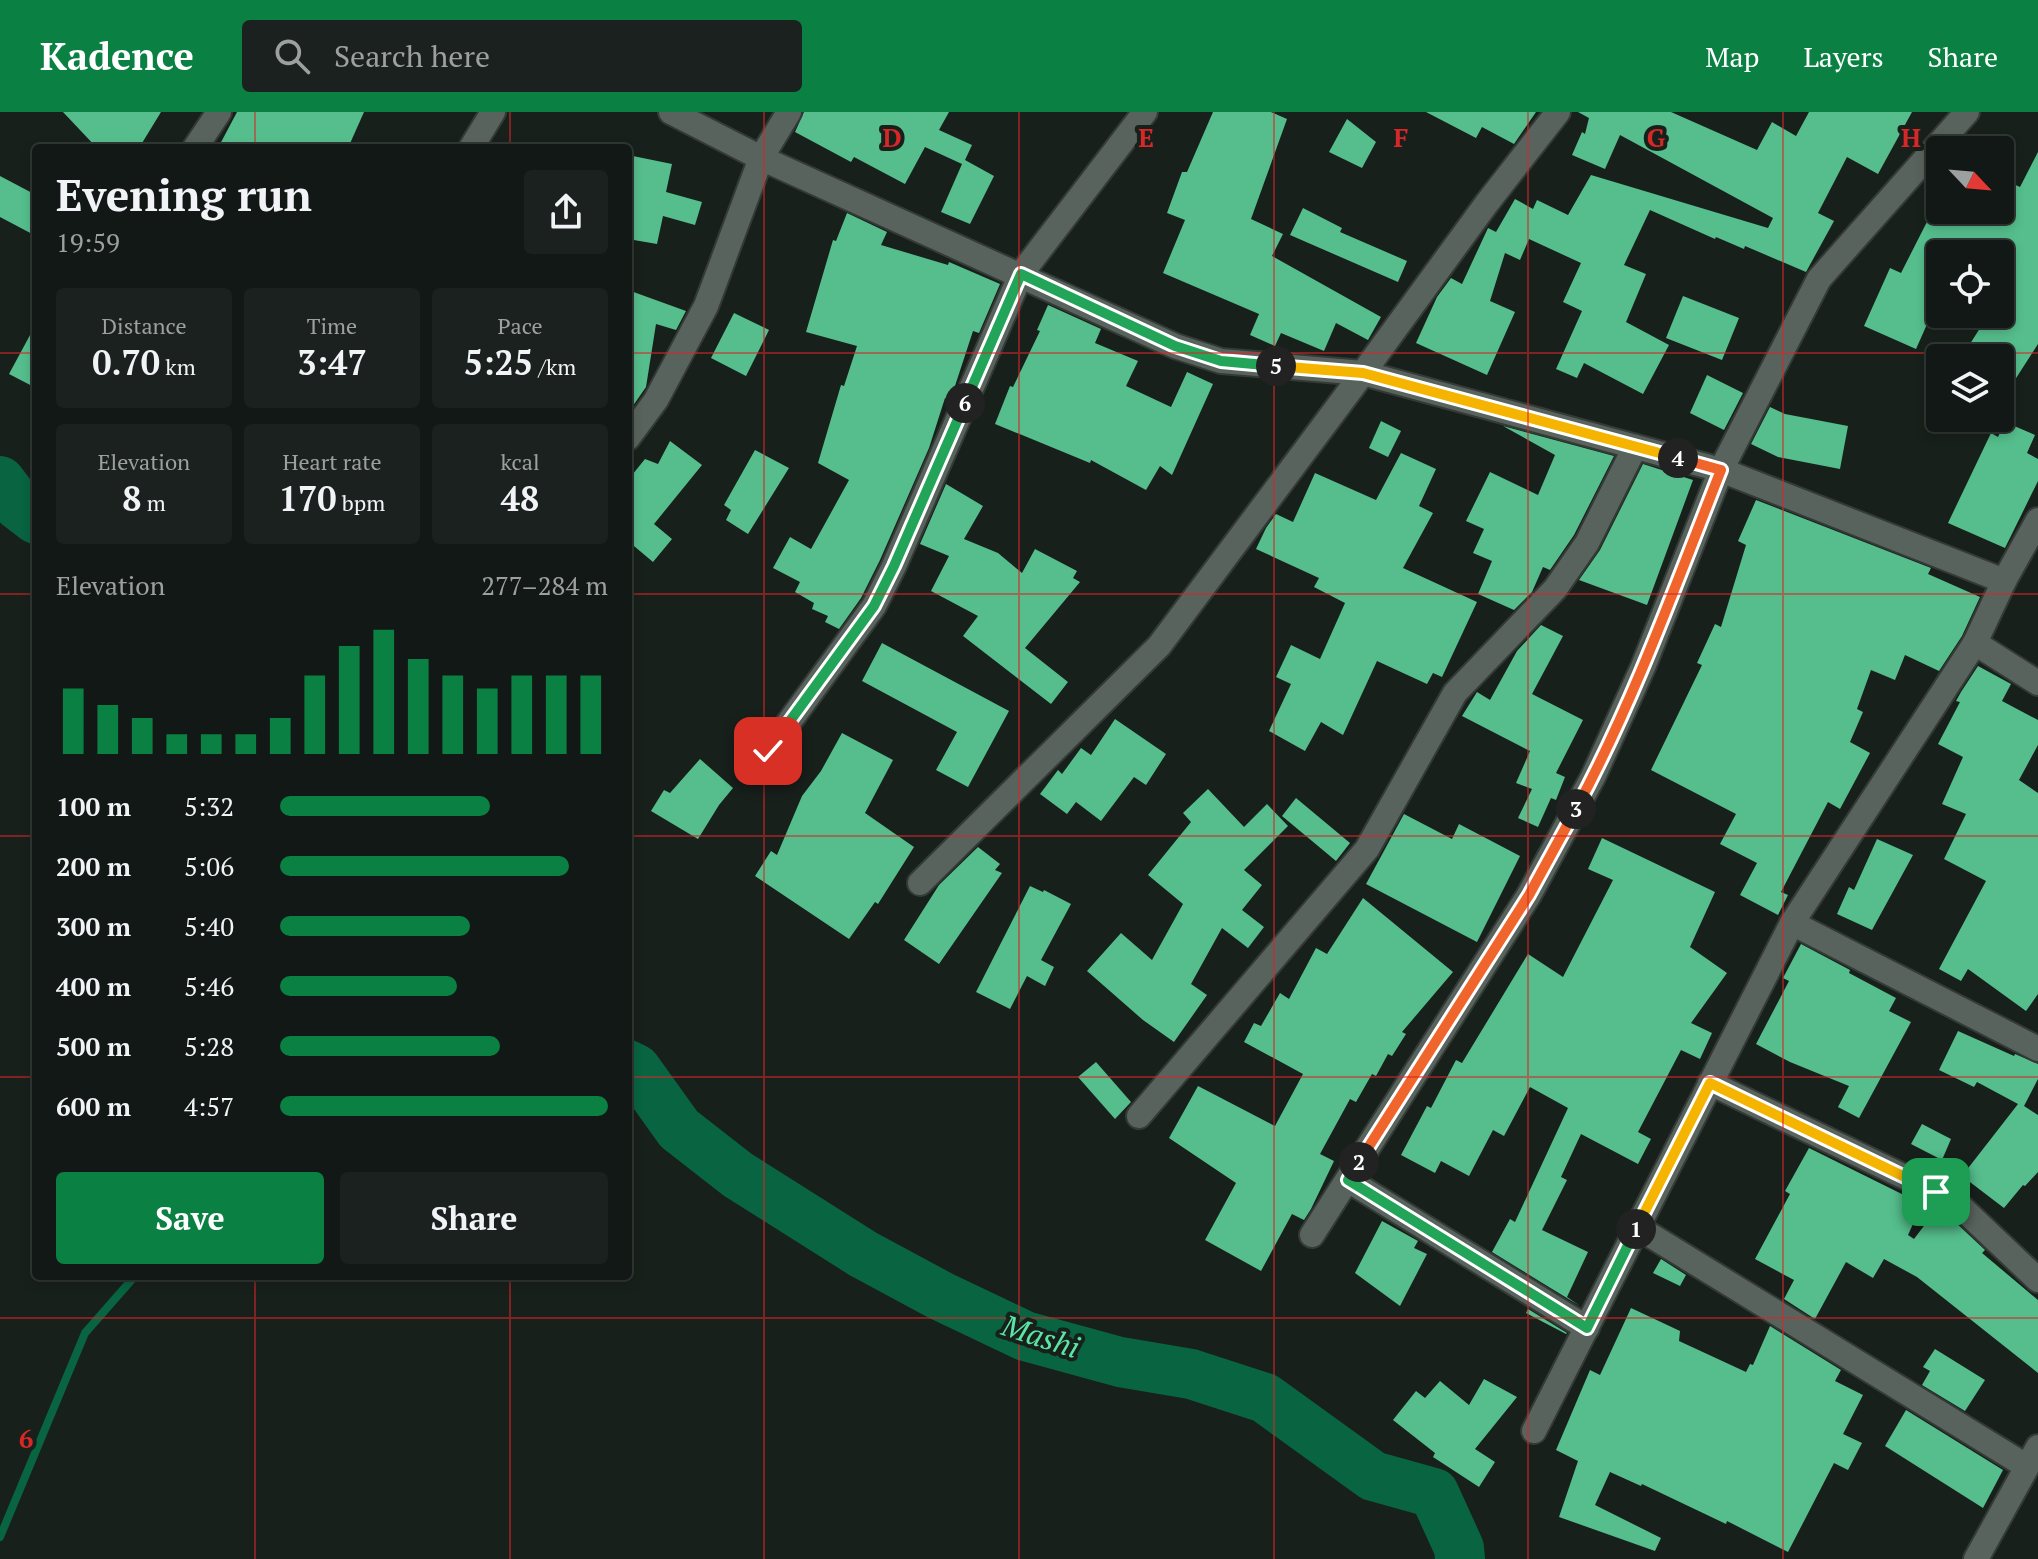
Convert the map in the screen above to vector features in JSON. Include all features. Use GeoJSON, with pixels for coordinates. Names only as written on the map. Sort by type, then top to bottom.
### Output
{"type":"FeatureCollection","features":[{"type":"Feature","properties":{"kind":"street"},"geometry":{"type":"LineString","coordinates":[[198,144],[219,112]]}},
{"type":"Feature","properties":{"kind":"street"},"geometry":{"type":"LineString","coordinates":[[473,144],[493,112]]}},
{"type":"Feature","properties":{"kind":"street"},"geometry":{"type":"LineString","coordinates":[[671,112],[761,158],[1175,346],[1221,361],[1363,373],[1721,470],[2004,581]]}},
{"type":"Feature","properties":{"kind":"street"},"geometry":{"type":"LineString","coordinates":[[632,433],[656,400],[706,306],[761,158],[789,112]]}},
{"type":"Feature","properties":{"kind":"street"},"geometry":{"type":"LineString","coordinates":[[768,751],[874,606],[1021,274],[1145,112]]}},
{"type":"Feature","properties":{"kind":"street"},"geometry":{"type":"LineString","coordinates":[[920,883],[1159,646],[1487,203],[1558,112]]}},
{"type":"Feature","properties":{"kind":"street"},"geometry":{"type":"LineString","coordinates":[[1312,1235],[1529,895],[1593,777],[1643,667],[1721,470],[1819,279],[1967,112]]}},
{"type":"Feature","properties":{"kind":"street"},"geometry":{"type":"LineString","coordinates":[[1139,1116],[1367,849],[1455,693],[1555,589],[1587,543],[1635,447]]}},
{"type":"Feature","properties":{"kind":"street"},"geometry":{"type":"LineString","coordinates":[[1534,1431],[1792,923],[1975,643],[2004,581],[2038,520]]}},
{"type":"Feature","properties":{"kind":"street"},"geometry":{"type":"LineString","coordinates":[[1975,643],[2038,683]]}},
{"type":"Feature","properties":{"kind":"street"},"geometry":{"type":"LineString","coordinates":[[1792,923],[2038,1049]]}},
{"type":"Feature","properties":{"kind":"street"},"geometry":{"type":"LineString","coordinates":[[1710,1083],[1936,1192],[1962,1208],[2038,1280]]}},
{"type":"Feature","properties":{"kind":"street"},"geometry":{"type":"LineString","coordinates":[[1348,1180],[1587,1328]]}},
{"type":"Feature","properties":{"kind":"street"},"geometry":{"type":"LineString","coordinates":[[1637,1227],[2032,1456],[1976,1559]]}},
{"type":"Feature","properties":{"kind":"building"},"geometry":{"type":"Polygon","coordinates":[[[63,112],[161,112],[141,144],[93,144],[63,112]]]}},
{"type":"Feature","properties":{"kind":"building"},"geometry":{"type":"Polygon","coordinates":[[[237,112],[364,112],[350,144],[220,144],[237,112]]]}},
{"type":"Feature","properties":{"kind":"building"},"geometry":{"type":"Polygon","coordinates":[[[804,112],[949,112],[939,130],[972,145],[965,160],[994,176],[970,224],[941,212],[962,164],[925,147],[905,184],[854,157],[851,162],[795,132],[804,112]]]}},
{"type":"Feature","properties":{"kind":"building"},"geometry":{"type":"Polygon","coordinates":[[[1213,112],[1271,112],[1287,119],[1251,219],[1283,234],[1272,256],[1381,317],[1368,340],[1336,323],[1324,351],[1281,333],[1275,346],[1250,335],[1259,314],[1163,273],[1185,220],[1167,213],[1182,172],[1187,172],[1213,112]]]}},
{"type":"Feature","properties":{"kind":"building"},"geometry":{"type":"Polygon","coordinates":[[[1426,112],[1536,112],[1514,144],[1482,127],[1476,138],[1426,112]]]}},
{"type":"Feature","properties":{"kind":"building"},"geometry":{"type":"Polygon","coordinates":[[[1578,112],[1671,112],[1757,150],[1772,122],[1796,136],[1809,112],[1912,112],[1878,174],[1847,157],[1818,213],[1834,221],[1806,272],[1745,246],[1744,249],[1715,239],[1650,210],[1624,265],[1646,274],[1626,322],[1669,345],[1643,394],[1584,363],[1577,378],[1556,369],[1582,311],[1563,302],[1581,263],[1529,239],[1520,260],[1505,253],[1490,301],[1515,312],[1487,375],[1416,343],[1437,297],[1451,278],[1462,284],[1488,228],[1496,232],[1515,199],[1533,209],[1537,200],[1568,215],[1591,175],[1768,228],[1773,218],[1620,135],[1605,169],[1572,155],[1582,132],[1585,134],[1589,118],[1578,112]]]}},
{"type":"Feature","properties":{"kind":"building"},"geometry":{"type":"Polygon","coordinates":[[[1347,119],[1376,142],[1362,168],[1329,152],[1347,119]]]}},
{"type":"Feature","properties":{"kind":"building"},"geometry":{"type":"Polygon","coordinates":[[[2038,152],[2038,344],[2014,381],[2014,344],[1970,344],[1980,328],[2014,328],[2014,240],[1926,240],[1926,326],[1916,349],[1864,326],[1890,268],[1901,273],[1926,224],[2014,224],[2014,184],[2020,187],[2038,152]]]}},
{"type":"Feature","properties":{"kind":"building"},"geometry":{"type":"Polygon","coordinates":[[[632,156],[672,164],[666,192],[702,202],[695,225],[663,216],[657,244],[632,240],[632,156]]]}},
{"type":"Feature","properties":{"kind":"building"},"geometry":{"type":"Polygon","coordinates":[[[0,176],[32,193],[32,234],[0,217],[0,176]]]}},
{"type":"Feature","properties":{"kind":"building"},"geometry":{"type":"Polygon","coordinates":[[[1303,208],[1342,228],[1340,232],[1407,261],[1398,282],[1290,235],[1303,208]]]}},
{"type":"Feature","properties":{"kind":"building"},"geometry":{"type":"Polygon","coordinates":[[[847,213],[887,232],[881,245],[948,265],[949,262],[1000,284],[979,333],[973,331],[950,400],[945,398],[929,448],[880,560],[861,598],[839,629],[825,622],[828,616],[812,609],[814,603],[795,592],[800,582],[773,568],[790,537],[811,549],[849,480],[818,463],[841,385],[844,386],[857,346],[806,332],[833,240],[836,241],[847,213]]]}},
{"type":"Feature","properties":{"kind":"building"},"geometry":{"type":"Polygon","coordinates":[[[632,291],[686,311],[676,330],[656,324],[646,387],[632,407],[632,291]]]}},
{"type":"Feature","properties":{"kind":"building"},"geometry":{"type":"Polygon","coordinates":[[[1683,296],[1739,318],[1722,360],[1666,338],[1683,296]]]}},
{"type":"Feature","properties":{"kind":"building"},"geometry":{"type":"Polygon","coordinates":[[[1048,305],[1101,329],[1095,343],[1138,361],[1126,386],[1171,407],[1187,372],[1213,384],[1172,475],[1160,466],[1146,490],[1091,460],[1090,463],[995,424],[1010,386],[1013,387],[1040,331],[1037,330],[1048,305]]]}},
{"type":"Feature","properties":{"kind":"building"},"geometry":{"type":"Polygon","coordinates":[[[734,313],[769,330],[746,376],[711,358],[734,313]]]}},
{"type":"Feature","properties":{"kind":"building"},"geometry":{"type":"Polygon","coordinates":[[[32,331],[32,386],[9,374],[32,331]]]}},
{"type":"Feature","properties":{"kind":"building"},"geometry":{"type":"Polygon","coordinates":[[[1707,375],[1743,393],[1724,430],[1690,413],[1707,375]]]}},
{"type":"Feature","properties":{"kind":"building"},"geometry":{"type":"Polygon","coordinates":[[[1770,407],[1785,414],[1848,426],[1840,469],[1778,457],[1751,444],[1770,407]]]}},
{"type":"Feature","properties":{"kind":"building"},"geometry":{"type":"Polygon","coordinates":[[[1381,421],[1401,431],[1388,457],[1369,448],[1381,421]]]}},
{"type":"Feature","properties":{"kind":"building"},"geometry":{"type":"Polygon","coordinates":[[[1503,426],[1614,456],[1574,535],[1550,570],[1543,567],[1532,592],[1514,610],[1478,594],[1492,561],[1473,553],[1484,529],[1466,521],[1490,472],[1538,495],[1555,455],[1503,426]]]}},
{"type":"Feature","properties":{"kind":"building"},"geometry":{"type":"Polygon","coordinates":[[[2014,426],[2035,435],[2027,453],[2038,459],[2038,481],[2005,548],[1948,523],[1991,433],[1998,437],[2000,432],[2014,432],[2014,426]]]}},
{"type":"Feature","properties":{"kind":"building"},"geometry":{"type":"Polygon","coordinates":[[[670,441],[702,465],[654,524],[672,539],[653,562],[632,544],[632,475],[645,459],[658,464],[670,441]]]}},
{"type":"Feature","properties":{"kind":"building"},"geometry":{"type":"Polygon","coordinates":[[[755,450],[789,468],[748,534],[726,520],[731,510],[724,505],[755,450]]]}},
{"type":"Feature","properties":{"kind":"building"},"geometry":{"type":"Polygon","coordinates":[[[1401,453],[1436,469],[1419,506],[1433,513],[1403,568],[1477,602],[1442,677],[1433,673],[1427,684],[1377,661],[1343,735],[1321,722],[1305,751],[1269,731],[1291,684],[1276,677],[1291,645],[1320,659],[1345,603],[1314,587],[1319,578],[1256,549],[1276,514],[1293,522],[1315,473],[1376,500],[1401,453]]]}},
{"type":"Feature","properties":{"kind":"building"},"geometry":{"type":"Polygon","coordinates":[[[1643,464],[1693,480],[1647,605],[1579,580],[1600,550],[1643,464]]]}},
{"type":"Feature","properties":{"kind":"building"},"geometry":{"type":"Polygon","coordinates":[[[946,484],[983,506],[964,539],[998,553],[1022,573],[1035,549],[1077,571],[1073,578],[1080,582],[1025,648],[1068,682],[1051,704],[963,636],[978,616],[931,591],[949,556],[920,544],[946,484]]]}},
{"type":"Feature","properties":{"kind":"building"},"geometry":{"type":"Polygon","coordinates":[[[1756,500],[1931,568],[1928,574],[1980,597],[1962,636],[1939,671],[1905,655],[1895,680],[1871,670],[1857,709],[1863,712],[1850,742],[1870,753],[1840,809],[1828,802],[1781,892],[1788,895],[1778,915],[1740,895],[1757,863],[1720,844],[1736,814],[1651,770],[1702,665],[1697,663],[1715,624],[1721,627],[1746,545],[1738,541],[1756,500]]]}},
{"type":"Feature","properties":{"kind":"building"},"geometry":{"type":"Polygon","coordinates":[[[1541,625],[1563,636],[1532,694],[1583,720],[1556,773],[1565,777],[1556,800],[1551,798],[1538,827],[1518,818],[1532,789],[1516,783],[1530,751],[1462,716],[1477,692],[1490,700],[1517,651],[1541,625]]]}},
{"type":"Feature","properties":{"kind":"building"},"geometry":{"type":"Polygon","coordinates":[[[882,643],[1009,711],[968,787],[936,770],[957,732],[862,681],[882,643]]]}},
{"type":"Feature","properties":{"kind":"building"},"geometry":{"type":"Polygon","coordinates":[[[1978,666],[2011,684],[2002,701],[2038,720],[2038,745],[2019,780],[2038,793],[2038,994],[2026,1011],[1968,969],[1961,981],[1939,969],[1986,881],[1944,859],[1966,814],[1942,804],[1963,757],[1938,744],[1960,702],[1956,701],[1978,666]]]}},
{"type":"Feature","properties":{"kind":"building"},"geometry":{"type":"Polygon","coordinates":[[[1115,719],[1166,754],[1146,785],[1134,777],[1101,821],[1076,802],[1067,814],[1040,794],[1058,770],[1062,774],[1081,748],[1091,755],[1115,719]]]}},
{"type":"Feature","properties":{"kind":"building"},"geometry":{"type":"Polygon","coordinates":[[[842,733],[893,760],[865,813],[914,847],[878,904],[875,902],[849,939],[755,876],[771,851],[777,855],[802,796],[821,771],[842,733]]]}},
{"type":"Feature","properties":{"kind":"building"},"geometry":{"type":"Polygon","coordinates":[[[700,759],[733,788],[698,839],[651,811],[664,790],[670,793],[700,759]]]}},
{"type":"Feature","properties":{"kind":"building"},"geometry":{"type":"Polygon","coordinates":[[[1208,789],[1244,827],[1267,804],[1288,826],[1244,870],[1262,885],[1242,910],[1264,927],[1248,948],[1222,928],[1191,984],[1207,995],[1174,1042],[1143,1020],[1087,971],[1121,933],[1152,960],[1183,904],[1148,875],[1191,822],[1183,813],[1208,789]]]}},
{"type":"Feature","properties":{"kind":"building"},"geometry":{"type":"Polygon","coordinates":[[[1296,798],[1350,843],[1336,861],[1282,816],[1296,798]]]}},
{"type":"Feature","properties":{"kind":"building"},"geometry":{"type":"Polygon","coordinates":[[[1404,814],[1452,839],[1459,824],[1520,856],[1477,942],[1366,884],[1404,814]]]}},
{"type":"Feature","properties":{"kind":"building"},"geometry":{"type":"Polygon","coordinates":[[[1602,838],[1715,892],[1690,947],[1727,973],[1691,1023],[1712,1033],[1700,1059],[1681,1050],[1638,1132],[1651,1139],[1638,1164],[1581,1134],[1561,1177],[1567,1180],[1542,1230],[1588,1252],[1567,1297],[1580,1306],[1492,1252],[1510,1219],[1515,1222],[1568,1108],[1530,1087],[1504,1136],[1493,1130],[1469,1176],[1441,1161],[1435,1173],[1401,1155],[1427,1106],[1431,1108],[1456,1060],[1462,1063],[1528,954],[1563,977],[1613,880],[1588,869],[1602,838]]]}},
{"type":"Feature","properties":{"kind":"building"},"geometry":{"type":"Polygon","coordinates":[[[1877,839],[1913,855],[1872,930],[1837,914],[1849,887],[1854,890],[1877,839]]]}},
{"type":"Feature","properties":{"kind":"building"},"geometry":{"type":"Polygon","coordinates":[[[978,847],[1000,864],[995,870],[1002,873],[939,964],[904,940],[939,885],[978,847]]]}},
{"type":"Feature","properties":{"kind":"building"},"geometry":{"type":"Polygon","coordinates":[[[1030,886],[1071,904],[1041,960],[1054,967],[1045,986],[1027,976],[1010,1009],[976,992],[1030,886]]]}},
{"type":"Feature","properties":{"kind":"building"},"geometry":{"type":"Polygon","coordinates":[[[1363,898],[1453,972],[1402,1032],[1406,1034],[1392,1056],[1388,1054],[1376,1076],[1372,1074],[1356,1102],[1350,1099],[1320,1154],[1334,1161],[1311,1209],[1304,1220],[1292,1214],[1261,1271],[1205,1240],[1236,1183],[1169,1138],[1198,1086],[1275,1126],[1303,1074],[1244,1042],[1254,1023],[1261,1026],[1280,993],[1289,999],[1316,948],[1327,954],[1363,898]]]}},
{"type":"Feature","properties":{"kind":"building"},"geometry":{"type":"Polygon","coordinates":[[[1801,944],[1896,998],[1889,1011],[1911,1022],[1859,1118],[1838,1107],[1849,1086],[1790,1062],[1756,1044],[1789,981],[1783,978],[1801,944]]]}},
{"type":"Feature","properties":{"kind":"building"},"geometry":{"type":"Polygon","coordinates":[[[1958,1031],[2038,1064],[2038,1079],[2024,1106],[2038,1115],[2038,1172],[2004,1208],[1962,1176],[2018,1104],[1977,1082],[1974,1087],[1939,1070],[1958,1031]]]}},
{"type":"Feature","properties":{"kind":"building"},"geometry":{"type":"Polygon","coordinates":[[[1096,1062],[1131,1102],[1115,1119],[1078,1077],[1096,1062]]]}},
{"type":"Feature","properties":{"kind":"building"},"geometry":{"type":"Polygon","coordinates":[[[1922,1124],[1951,1139],[1942,1160],[1911,1144],[1922,1124]]]}},
{"type":"Feature","properties":{"kind":"building"},"geometry":{"type":"Polygon","coordinates":[[[1809,1148],[1922,1204],[1908,1235],[1914,1239],[1936,1210],[1953,1220],[1985,1250],[1982,1253],[2038,1300],[2038,1373],[1917,1277],[1884,1259],[1873,1278],[1846,1262],[1815,1319],[1784,1299],[1794,1280],[1755,1259],[1790,1194],[1785,1191],[1809,1148]]]}},
{"type":"Feature","properties":{"kind":"building"},"geometry":{"type":"Polygon","coordinates":[[[1382,1221],[1418,1241],[1414,1248],[1427,1254],[1400,1306],[1355,1273],[1382,1221]]]}},
{"type":"Feature","properties":{"kind":"building"},"geometry":{"type":"Polygon","coordinates":[[[1661,1259],[1686,1275],[1680,1286],[1653,1273],[1661,1259]]]}},
{"type":"Feature","properties":{"kind":"building"},"geometry":{"type":"Polygon","coordinates":[[[1631,1308],[1680,1331],[1679,1341],[1746,1372],[1750,1364],[1753,1365],[1770,1326],[1841,1370],[1835,1381],[1863,1395],[1843,1434],[1862,1443],[1848,1470],[1834,1463],[1788,1552],[1727,1521],[1726,1524],[1610,1472],[1595,1505],[1661,1538],[1655,1551],[1559,1517],[1578,1461],[1556,1450],[1590,1370],[1600,1375],[1631,1308]]]}},
{"type":"Feature","properties":{"kind":"building"},"geometry":{"type":"Polygon","coordinates":[[[1528,1309],[1567,1333],[1526,1313],[1528,1309]]]}},
{"type":"Feature","properties":{"kind":"building"},"geometry":{"type":"Polygon","coordinates":[[[1935,1349],[1985,1380],[1965,1411],[1922,1385],[1930,1371],[1923,1367],[1935,1349]]]}},
{"type":"Feature","properties":{"kind":"building"},"geometry":{"type":"Polygon","coordinates":[[[1484,1379],[1517,1397],[1475,1449],[1495,1462],[1479,1487],[1433,1457],[1435,1453],[1393,1420],[1416,1391],[1425,1398],[1440,1381],[1469,1405],[1484,1379]]]}},
{"type":"Feature","properties":{"kind":"building"},"geometry":{"type":"Polygon","coordinates":[[[1906,1410],[2003,1470],[1983,1508],[1885,1446],[1906,1410]]]}},
{"type":"Feature","properties":{"kind":"waterway","name":"Mashi"},"geometry":{"type":"LineString","coordinates":[[0,481],[19,506],[32,516]]}},
{"type":"Feature","properties":{"kind":"waterway","name":"Mashi"},"geometry":{"type":"LineString","coordinates":[[632,1067],[679,1129],[738,1175],[863,1254],[941,1296],[1025,1336],[1120,1362],[1191,1374],[1265,1398],[1373,1476],[1434,1493],[1459,1548],[1460,1559]]}},
{"type":"Feature","properties":{"kind":"waterway"},"geometry":{"type":"LineString","coordinates":[[0,1537],[85,1333],[131,1280]]}},
{"type":"Feature","properties":{"kind":"route"},"geometry":{"type":"LineString","coordinates":[[768,751],[874,606],[1021,274],[1175,346],[1221,361],[1363,373],[1721,470],[1643,667],[1593,777],[1529,895],[1348,1180],[1587,1328],[1710,1083],[1936,1192]]}}]}
